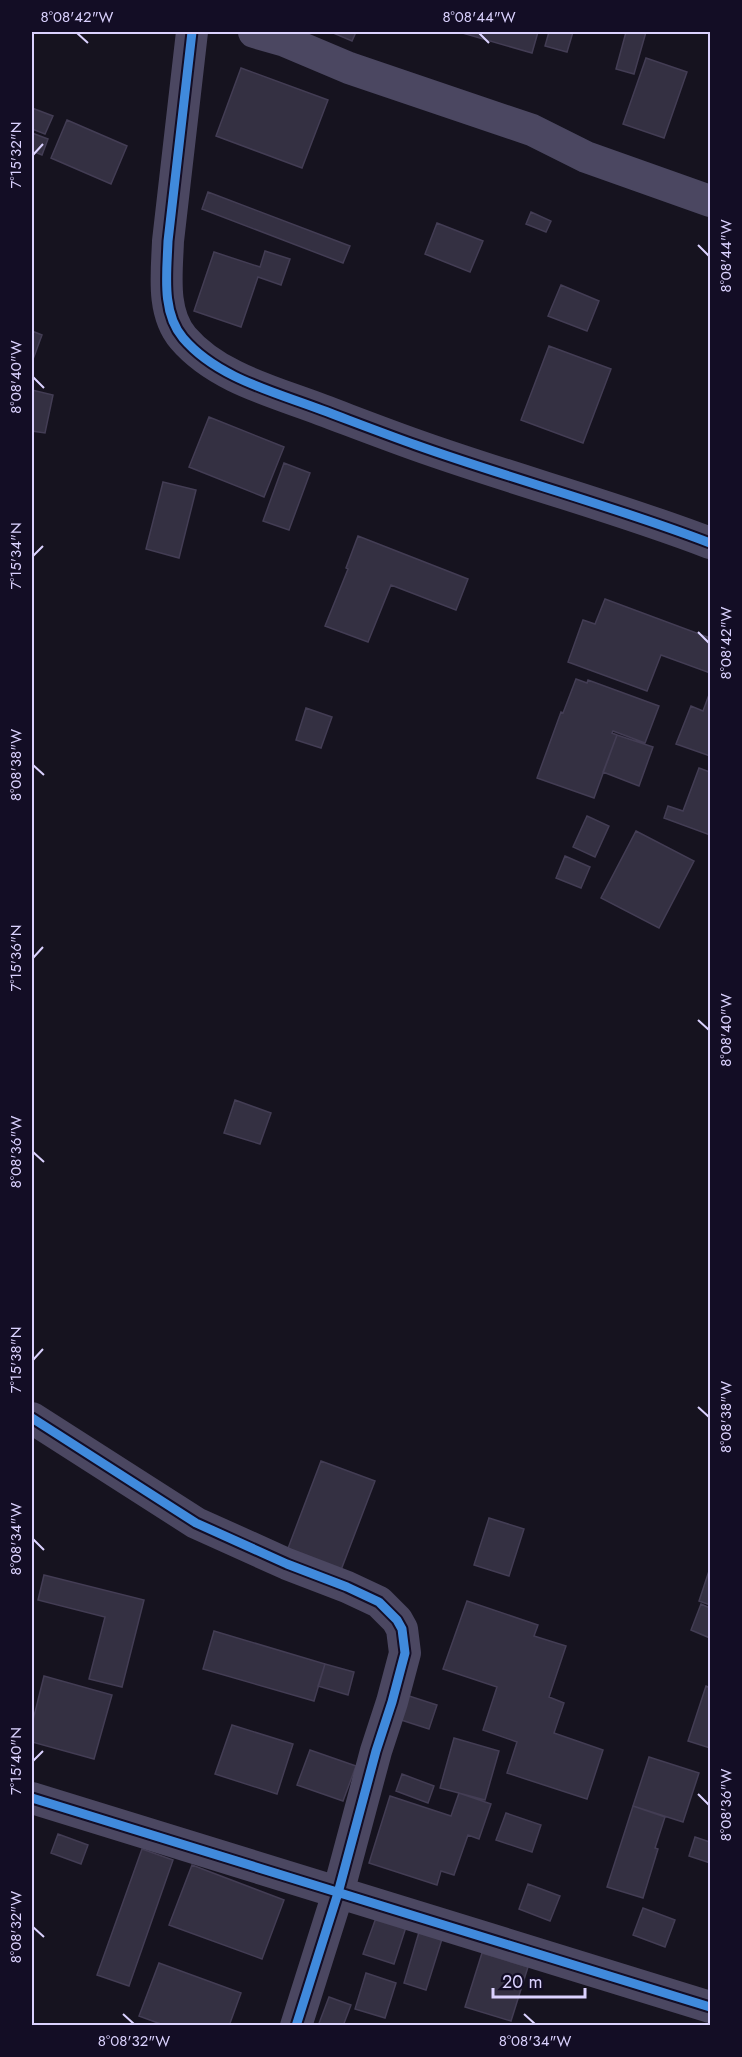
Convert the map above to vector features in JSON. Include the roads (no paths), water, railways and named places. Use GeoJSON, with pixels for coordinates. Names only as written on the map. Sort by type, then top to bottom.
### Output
{"type":"FeatureCollection","features":[{"type":"Feature","properties":{"kind":"street"},"geometry":{"type":"LineString","coordinates":[[192,32],[168,241],[167,273],[172,321],[181,336],[193,349],[210,364],[251,383],[395,437],[664,525],[711,543]]}},
{"type":"Feature","properties":{"kind":"street"},"geometry":{"type":"LineString","coordinates":[[254,32],[285,41],[349,68],[532,130],[586,157],[711,201]]}},
{"type":"Feature","properties":{"kind":"street"},"geometry":{"type":"LineString","coordinates":[[32,1418],[196,1523],[379,1602],[397,1620],[402,1629],[405,1653],[392,1702],[376,1751],[338,1893],[296,2025]]}},
{"type":"Feature","properties":{"kind":"street"},"geometry":{"type":"LineString","coordinates":[[32,1798],[711,2007]]}}]}
